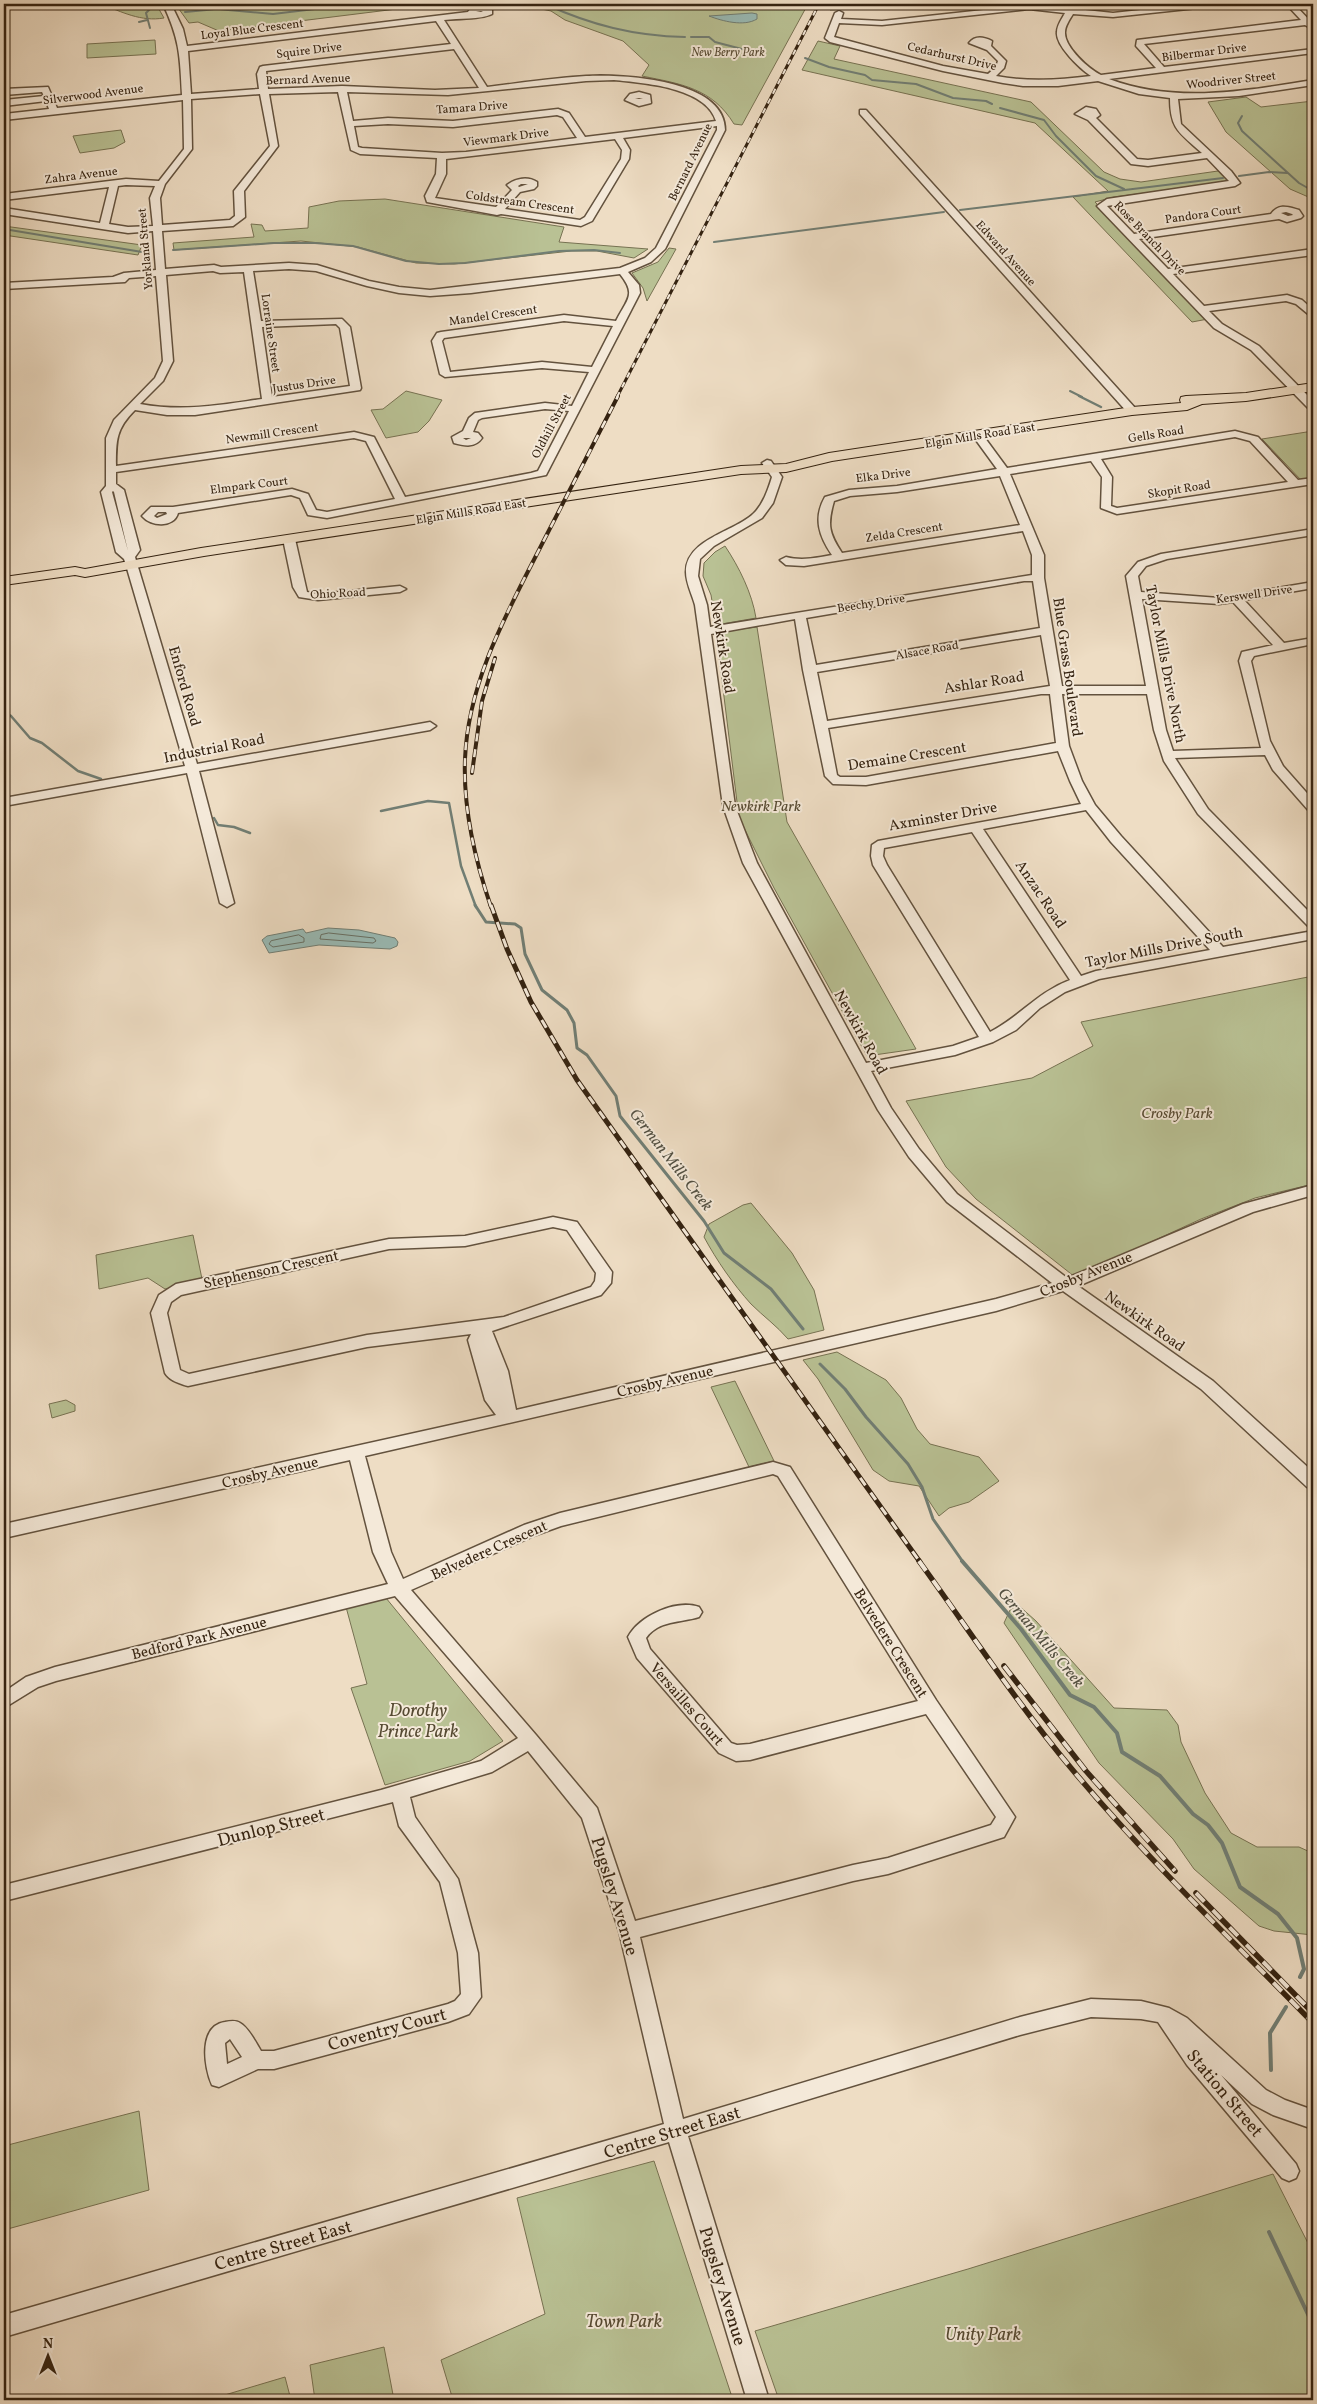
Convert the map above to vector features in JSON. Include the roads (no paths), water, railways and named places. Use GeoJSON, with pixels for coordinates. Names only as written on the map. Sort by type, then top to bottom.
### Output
{"type":"FeatureCollection","features":[{"type":"Feature","properties":{"kind":"main road","name":"Elgin Mills Road East"},"geometry":{"type":"LineString","coordinates":[[4,581],[75,571],[85,573],[131,561],[193,555],[201,552],[768,466],[820,461],[829,457],[978,436],[1132,410],[1146,411],[1187,406],[1198,401],[1236,395],[1246,397],[1294,387],[1313,380]]}},
{"type":"Feature","properties":{"kind":"main road","name":"Elgin Mills Road East"},"geometry":{"type":"LineString","coordinates":[[1294,387],[1313,387]]}},
{"type":"Feature","properties":{"kind":"street","name":"Yorkland Street"},"geometry":{"type":"LineString","coordinates":[[131,561],[122,552],[106,492],[111,486],[112,438],[119,420],[159,379],[168,361],[155,198],[160,184],[188,149],[184,49],[180,28],[167,4]]}},
{"type":"Feature","properties":{"kind":"street"},"geometry":{"type":"LineString","coordinates":[[1073,8],[1113,16],[1216,4]]}},
{"type":"Feature","properties":{"kind":"street"},"geometry":{"type":"LineString","coordinates":[[1290,4],[1310,25]]}},
{"type":"Feature","properties":{"kind":"street","name":"Cedarhurst Drive"},"geometry":{"type":"LineString","coordinates":[[1073,8],[1022,7],[882,23],[838,17],[829,38],[838,42],[943,68],[1037,84],[1098,78]]}},
{"type":"Feature","properties":{"kind":"street","name":"Woodriver Street"},"geometry":{"type":"LineString","coordinates":[[1073,8],[1059,31],[1061,40],[1081,65],[1098,78],[1134,91],[1174,98],[1203,97],[1313,83]]}},
{"type":"Feature","properties":{"kind":"street","name":"Loyal Blue Crescent"},"geometry":{"type":"LineString","coordinates":[[184,49],[440,20],[472,14]]}},
{"type":"Feature","properties":{"kind":"street"},"geometry":{"type":"LineString","coordinates":[[440,20],[484,89]]}},
{"type":"Feature","properties":{"kind":"street"},"geometry":{"type":"LineString","coordinates":[[1162,70],[1140,46],[1140,42],[1310,25]]}},
{"type":"Feature","properties":{"kind":"street","name":"Squire Drive"},"geometry":{"type":"LineString","coordinates":[[157,228],[233,223],[240,217],[239,191],[274,146],[261,74],[266,68],[455,46]]}},
{"type":"Feature","properties":{"kind":"street"},"geometry":{"type":"LineString","coordinates":[[986,46],[1002,61],[1000,68],[990,77]]}},
{"type":"Feature","properties":{"kind":"street","name":"Bilbermar Drive"},"geometry":{"type":"LineString","coordinates":[[1098,78],[1313,51]]}},
{"type":"Feature","properties":{"kind":"street","name":"Bernard Avenue"},"geometry":{"type":"LineString","coordinates":[[4,286],[215,273],[220,270],[289,266],[317,268],[367,283],[399,290],[430,293],[471,290],[622,271],[648,260],[660,249],[721,130],[722,124],[718,111],[698,96],[661,84],[634,78],[601,77],[449,92],[342,89],[186,96]]}},
{"type":"Feature","properties":{"kind":"street"},"geometry":{"type":"LineString","coordinates":[[642,96],[661,84]]}},
{"type":"Feature","properties":{"kind":"street"},"geometry":{"type":"LineString","coordinates":[[4,92],[45,89],[54,111]]}},
{"type":"Feature","properties":{"kind":"street","name":"Viewmark Drive"},"geometry":{"type":"LineString","coordinates":[[342,89],[348,124],[356,150],[442,156],[722,124]]}},
{"type":"Feature","properties":{"kind":"street","name":"Silverwood Avenue"},"geometry":{"type":"LineString","coordinates":[[4,117],[186,96]]}},
{"type":"Feature","properties":{"kind":"street"},"geometry":{"type":"LineString","coordinates":[[4,103],[49,98]]}},
{"type":"Feature","properties":{"kind":"street","name":"Rose Branch Drive"},"geometry":{"type":"LineString","coordinates":[[1174,98],[1174,114],[1177,125],[1210,155],[1231,176],[1235,183],[1104,203],[1103,209],[1222,329],[1255,348],[1313,407]]}},
{"type":"Feature","properties":{"kind":"street","name":"Tamara Drive"},"geometry":{"type":"LineString","coordinates":[[348,124],[388,121],[453,124],[558,112],[566,115],[583,141]]}},
{"type":"Feature","properties":{"kind":"street","name":"Edward Avenue"},"geometry":{"type":"LineString","coordinates":[[864,112],[1132,410]]}},
{"type":"Feature","properties":{"kind":"street"},"geometry":{"type":"LineString","coordinates":[[1090,117],[1134,162],[1148,164],[1210,155]]}},
{"type":"Feature","properties":{"kind":"street","name":"Coldstream Crescent"},"geometry":{"type":"LineString","coordinates":[[442,156],[441,174],[430,196],[430,200],[569,223],[584,222],[592,214],[625,159],[626,150],[617,136]]}},
{"type":"Feature","properties":{"kind":"street","name":"Zahra Avenue"},"geometry":{"type":"LineString","coordinates":[[4,197],[136,181],[160,184]]}},
{"type":"Feature","properties":{"kind":"street"},"geometry":{"type":"LineString","coordinates":[[104,226],[114,184]]}},
{"type":"Feature","properties":{"kind":"street"},"geometry":{"type":"LineString","coordinates":[[497,212],[517,190]]}},
{"type":"Feature","properties":{"kind":"street"},"geometry":{"type":"LineString","coordinates":[[4,210],[128,230],[157,228]]}},
{"type":"Feature","properties":{"kind":"street","name":"Pandora Court"},"geometry":{"type":"LineString","coordinates":[[1131,237],[1278,216]]}},
{"type":"Feature","properties":{"kind":"street"},"geometry":{"type":"LineString","coordinates":[[1166,272],[1313,252]]}},
{"type":"Feature","properties":{"kind":"street","name":"Lorraine Street"},"geometry":{"type":"LineString","coordinates":[[248,268],[268,402]]}},
{"type":"Feature","properties":{"kind":"street","name":"Oldhill Street"},"geometry":{"type":"LineString","coordinates":[[319,515],[542,473],[635,293],[636,288],[622,271]]}},
{"type":"Feature","properties":{"kind":"street"},"geometry":{"type":"LineString","coordinates":[[1202,309],[1287,298],[1299,302],[1313,315]]}},
{"type":"Feature","properties":{"kind":"street","name":"Mandel Crescent"},"geometry":{"type":"LineString","coordinates":[[596,370],[542,365],[451,375],[445,374],[437,341],[439,337],[447,334],[564,318],[620,324]]}},
{"type":"Feature","properties":{"kind":"street","name":"Justus Drive"},"geometry":{"type":"LineString","coordinates":[[132,406],[168,412],[195,412],[356,388],[346,327],[339,321],[318,320],[257,324]]}},
{"type":"Feature","properties":{"kind":"street"},"geometry":{"type":"LineString","coordinates":[[468,434],[474,418],[479,415],[545,406],[575,410]]}},
{"type":"Feature","properties":{"kind":"street","name":"Gells Road"},"geometry":{"type":"LineString","coordinates":[[1003,472],[1238,434],[1254,439],[1295,483]]}},
{"type":"Feature","properties":{"kind":"street","name":"Newmill Crescent"},"geometry":{"type":"LineString","coordinates":[[110,470],[354,435],[370,438],[401,500]]}},
{"type":"Feature","properties":{"kind":"street","name":"Blue Grass Boulevard"},"geometry":{"type":"LineString","coordinates":[[978,436],[1000,463],[1038,555],[1038,578],[1043,601],[1045,632],[1056,689],[1059,727],[1063,746],[1076,781],[1090,806],[1130,856],[1220,952]]}},
{"type":"Feature","properties":{"kind":"street","name":"Skopit Road"},"geometry":{"type":"LineString","coordinates":[[1093,458],[1106,472],[1109,479],[1106,491],[1106,508],[1117,512],[1313,481]]}},
{"type":"Feature","properties":{"kind":"street","name":"Newkirk Road"},"geometry":{"type":"LineString","coordinates":[[768,466],[776,477],[771,497],[757,516],[707,547],[693,560],[691,568],[701,605],[705,630],[728,806],[750,863],[885,1110],[909,1146],[952,1198],[1006,1242],[1136,1333],[1208,1387],[1313,1482]]}},
{"type":"Feature","properties":{"kind":"street","name":"Elka Drive"},"geometry":{"type":"LineString","coordinates":[[838,556],[823,530],[823,514],[831,498],[842,494],[890,490],[1003,472]]}},
{"type":"Feature","properties":{"kind":"street","name":"Elmpark Court"},"geometry":{"type":"LineString","coordinates":[[172,511],[292,492],[304,496],[312,512],[319,515]]}},
{"type":"Feature","properties":{"kind":"street","name":"Zelda Crescent"},"geometry":{"type":"LineString","coordinates":[[786,560],[790,563],[804,563],[1027,527]]}},
{"type":"Feature","properties":{"kind":"street","name":"Taylor Mills Drive North"},"geometry":{"type":"LineString","coordinates":[[1313,532],[1152,560],[1142,564],[1132,576],[1161,736],[1168,755],[1180,777],[1204,811],[1313,923]]}},
{"type":"Feature","properties":{"kind":"street","name":"Ohio Road"},"geometry":{"type":"LineString","coordinates":[[289,539],[299,587],[303,595],[318,597],[400,589]]}},
{"type":"Feature","properties":{"kind":"street","name":"Enford Road"},"geometry":{"type":"LineString","coordinates":[[131,561],[192,769],[227,904]]}},
{"type":"Feature","properties":{"kind":"street","name":"Beechy Drive"},"geometry":{"type":"LineString","coordinates":[[705,630],[1038,578]]}},
{"type":"Feature","properties":{"kind":"street","name":"Kerswell Drive"},"geometry":{"type":"LineString","coordinates":[[1135,595],[1200,600],[1236,598],[1313,585]]}},
{"type":"Feature","properties":{"kind":"street"},"geometry":{"type":"LineString","coordinates":[[1236,598],[1281,647]]}},
{"type":"Feature","properties":{"kind":"street","name":"Demaine Crescent"},"geometry":{"type":"LineString","coordinates":[[800,614],[809,670],[823,725],[831,776],[836,781],[866,781],[1063,746]]}},
{"type":"Feature","properties":{"kind":"street","name":"Alsace Road"},"geometry":{"type":"LineString","coordinates":[[809,670],[1045,632]]}},
{"type":"Feature","properties":{"kind":"street"},"geometry":{"type":"LineString","coordinates":[[1313,641],[1251,653],[1246,655],[1245,661],[1264,741],[1281,772],[1313,808]]}},
{"type":"Feature","properties":{"kind":"street","name":"Ashlar Road"},"geometry":{"type":"LineString","coordinates":[[823,725],[1006,694],[1056,689],[1153,690]]}},
{"type":"Feature","properties":{"kind":"street","name":"Industrial Road"},"geometry":{"type":"LineString","coordinates":[[4,802],[430,726]]}},
{"type":"Feature","properties":{"kind":"street"},"geometry":{"type":"LineString","coordinates":[[1168,755],[1269,751]]}},
{"type":"Feature","properties":{"kind":"street","name":"Axminster Drive"},"geometry":{"type":"LineString","coordinates":[[988,1039],[970,1015],[912,914],[880,865],[877,855],[878,845],[885,842],[1090,806]]}},
{"type":"Feature","properties":{"kind":"street","name":"Anzac Road"},"geometry":{"type":"LineString","coordinates":[[975,827],[1078,981]]}},
{"type":"Feature","properties":{"kind":"street","name":"Taylor Mills Drive South"},"geometry":{"type":"LineString","coordinates":[[862,1068],[956,1050],[988,1039],[1011,1027],[1035,1005],[1060,989],[1078,981],[1131,968],[1313,935]]}},
{"type":"Feature","properties":{"kind":"street","name":"Crosby Avenue"},"geometry":{"type":"LineString","coordinates":[[4,1531],[509,1418],[996,1305],[1065,1285],[1248,1208],[1313,1190]]}},
{"type":"Feature","properties":{"kind":"street","name":"Stephenson Crescent"},"geometry":{"type":"LineString","coordinates":[[553,1222],[572,1226],[604,1272],[603,1283],[596,1291],[506,1322],[482,1327],[368,1341],[188,1380],[174,1374],[159,1313],[165,1299],[176,1290],[379,1246],[465,1241],[553,1222]]}},
{"type":"Feature","properties":{"kind":"street"},"geometry":{"type":"LineString","coordinates":[[482,1327],[476,1340],[491,1369],[493,1400],[509,1418]]}},
{"type":"Feature","properties":{"kind":"street","name":"Pugsley Avenue"},"geometry":{"type":"LineString","coordinates":[[356,1452],[382,1552],[399,1588],[530,1740],[590,1814],[629,1931],[676,2130],[758,2400]]}},
{"type":"Feature","properties":{"kind":"street","name":"Belvedere Crescent"},"geometry":{"type":"LineString","coordinates":[[399,1588],[530,1530],[560,1520],[773,1468],[784,1472],[930,1705],[1006,1817],[997,1831],[888,1866],[853,1873],[629,1931]]}},
{"type":"Feature","properties":{"kind":"street","name":"Bedford Park Avenue"},"geometry":{"type":"LineString","coordinates":[[4,1701],[32,1682],[55,1674],[399,1588]]}},
{"type":"Feature","properties":{"kind":"street","name":"Versailles Court"},"geometry":{"type":"LineString","coordinates":[[693,1612],[653,1620],[644,1625],[636,1637],[643,1653],[725,1748],[736,1753],[750,1752],[930,1705]]}},
{"type":"Feature","properties":{"kind":"street","name":"Dunlop Street"},"geometry":{"type":"LineString","coordinates":[[4,1893],[400,1792],[486,1767],[530,1740]]}},
{"type":"Feature","properties":{"kind":"street","name":"Coventry Court"},"geometry":{"type":"LineString","coordinates":[[256,2060],[274,2060],[448,2013],[462,2008],[471,1997],[468,1953],[449,1879],[406,1820],[400,1792]]}},
{"type":"Feature","properties":{"kind":"street","name":"Centre Street East"},"geometry":{"type":"LineString","coordinates":[[4,2326],[676,2130],[1020,2026],[1091,2008],[1141,2010],[1162,2014],[1180,2024],[1259,2097],[1280,2108],[1313,2119]]}},
{"type":"Feature","properties":{"kind":"street","name":"Station Street"},"geometry":{"type":"LineString","coordinates":[[1162,2014],[1194,2058],[1289,2171]]}},
{"type":"Feature","properties":{"kind":"water"},"geometry":{"type":"Polygon","coordinates":[[[757,14],[757,19],[746,23],[726,21],[709,16],[757,14]]]}},
{"type":"Feature","properties":{"kind":"water"},"geometry":{"type":"Polygon","coordinates":[[[328,928],[359,930],[395,938],[398,942],[397,946],[390,949],[319,945],[269,953],[262,940],[267,936],[303,929],[306,933],[328,928]]]}},
{"type":"Feature","properties":{"kind":"waterway"},"geometry":{"type":"LineString","coordinates":[[129,4],[156,8]]}},
{"type":"Feature","properties":{"kind":"waterway"},"geometry":{"type":"LineString","coordinates":[[185,12],[217,9],[273,14],[340,6],[370,7],[389,4]]}},
{"type":"Feature","properties":{"kind":"waterway"},"geometry":{"type":"LineString","coordinates":[[545,4],[579,18],[613,28],[630,32],[685,37]]}},
{"type":"Feature","properties":{"kind":"waterway"},"geometry":{"type":"LineString","coordinates":[[150,28],[146,13],[151,8]]}},
{"type":"Feature","properties":{"kind":"waterway"},"geometry":{"type":"LineString","coordinates":[[139,22],[147,20]]}},
{"type":"Feature","properties":{"kind":"waterway"},"geometry":{"type":"LineString","coordinates":[[691,37],[709,37],[715,42],[761,54]]}},
{"type":"Feature","properties":{"kind":"waterway"},"geometry":{"type":"LineString","coordinates":[[805,58],[829,67],[865,75],[872,80],[916,84],[953,98],[986,101],[992,104]]}},
{"type":"Feature","properties":{"kind":"waterway"},"geometry":{"type":"LineString","coordinates":[[1000,108],[1044,120],[1056,136],[1096,176],[1124,189]]}},
{"type":"Feature","properties":{"kind":"waterway"},"geometry":{"type":"LineString","coordinates":[[1242,116],[1238,123],[1242,131],[1299,183],[1313,191]]}},
{"type":"Feature","properties":{"kind":"waterway"},"geometry":{"type":"LineString","coordinates":[[1239,176],[1269,172],[1287,173]]}},
{"type":"Feature","properties":{"kind":"waterway"},"geometry":{"type":"LineString","coordinates":[[960,210],[1223,178]]}},
{"type":"Feature","properties":{"kind":"waterway"},"geometry":{"type":"LineString","coordinates":[[714,242],[944,212]]}},
{"type":"Feature","properties":{"kind":"waterway"},"geometry":{"type":"LineString","coordinates":[[4,229],[142,252]]}},
{"type":"Feature","properties":{"kind":"waterway"},"geometry":{"type":"LineString","coordinates":[[173,250],[274,243],[315,243],[353,246],[406,261],[439,264],[465,263],[559,251],[594,250],[620,253]]}},
{"type":"Feature","properties":{"kind":"waterway"},"geometry":{"type":"LineString","coordinates":[[1070,391],[1082,397]]}},
{"type":"Feature","properties":{"kind":"waterway"},"geometry":{"type":"LineString","coordinates":[[1079,396],[1101,407]]}},
{"type":"Feature","properties":{"kind":"waterway","name":"German Mills Creek"},"geometry":{"type":"LineString","coordinates":[[4,713],[11,716],[30,738],[42,743],[78,771],[101,779]]}},
{"type":"Feature","properties":{"kind":"waterway","name":"German Mills Creek"},"geometry":{"type":"LineString","coordinates":[[381,811],[428,801],[449,803],[461,866],[476,906]]}},
{"type":"Feature","properties":{"kind":"waterway","name":"German Mills Creek"},"geometry":{"type":"LineString","coordinates":[[214,818],[218,825],[234,827],[250,833]]}},
{"type":"Feature","properties":{"kind":"waterway","name":"German Mills Creek"},"geometry":{"type":"LineString","coordinates":[[476,906],[486,922],[515,924],[521,928],[525,954],[542,990],[567,1010],[574,1023],[577,1048],[587,1055],[616,1096],[620,1116],[704,1221],[724,1253],[771,1289],[803,1329]]}},
{"type":"Feature","properties":{"kind":"waterway","name":"German Mills Creek"},"geometry":{"type":"LineString","coordinates":[[820,1364],[845,1389],[866,1417],[908,1464],[922,1487],[933,1519],[963,1562]]}},
{"type":"Feature","properties":{"kind":"waterway","name":"German Mills Creek"},"geometry":{"type":"LineString","coordinates":[[962,1561],[1021,1629],[1070,1695],[1094,1707],[1117,1733],[1122,1752],[1160,1776],[1193,1814],[1208,1825],[1222,1843],[1240,1887],[1278,1914],[1297,1938],[1304,1969],[1300,1977]]}},
{"type":"Feature","properties":{"kind":"waterway","name":"German Mills Creek"},"geometry":{"type":"LineString","coordinates":[[1271,2070],[1270,2033],[1286,2007]]}},
{"type":"Feature","properties":{"kind":"waterway","name":"German Mills Creek"},"geometry":{"type":"LineString","coordinates":[[1269,2232],[1313,2325]]}},
{"type":"Feature","properties":{"kind":"railway"},"geometry":{"type":"LineString","coordinates":[[617,397],[819,4]]}},
{"type":"Feature","properties":{"kind":"railway"},"geometry":{"type":"LineString","coordinates":[[491,907],[475,853],[466,797],[465,759],[468,730],[474,702],[482,674],[503,621],[618,396]]}},
{"type":"Feature","properties":{"kind":"railway"},"geometry":{"type":"LineString","coordinates":[[472,773],[482,701],[495,658]]}},
{"type":"Feature","properties":{"kind":"railway"},"geometry":{"type":"LineString","coordinates":[[491,905],[507,949],[531,1002],[577,1080],[920,1562]]}},
{"type":"Feature","properties":{"kind":"railway"},"geometry":{"type":"LineString","coordinates":[[919,1561],[1012,1692],[1071,1768],[1159,1866],[1313,2023]]}},
{"type":"Feature","properties":{"kind":"railway"},"geometry":{"type":"LineString","coordinates":[[1004,1666],[1086,1771],[1175,1871]]}},
{"type":"Feature","properties":{"kind":"railway"},"geometry":{"type":"LineString","coordinates":[[1196,1893],[1313,2013]]}},
{"type":"Feature","properties":{"kind":"park label","name":"New Berry Park"},"geometry":{"type":"Point","coordinates":[728,52]}},
{"type":"Feature","properties":{"kind":"park label","name":"Newkirk Park"},"geometry":{"type":"Point","coordinates":[761,806]}},
{"type":"Feature","properties":{"kind":"park label","name":"Crosby Park"},"geometry":{"type":"Point","coordinates":[1177,1113]}},
{"type":"Feature","properties":{"kind":"park label","name":"Dorothy Prince Park"},"geometry":{"type":"Point","coordinates":[418,1720]}},
{"type":"Feature","properties":{"kind":"park label","name":"Town Park"},"geometry":{"type":"Point","coordinates":[624,2321]}},
{"type":"Feature","properties":{"kind":"park label","name":"Unity Park"},"geometry":{"type":"Point","coordinates":[983,2334]}}]}
